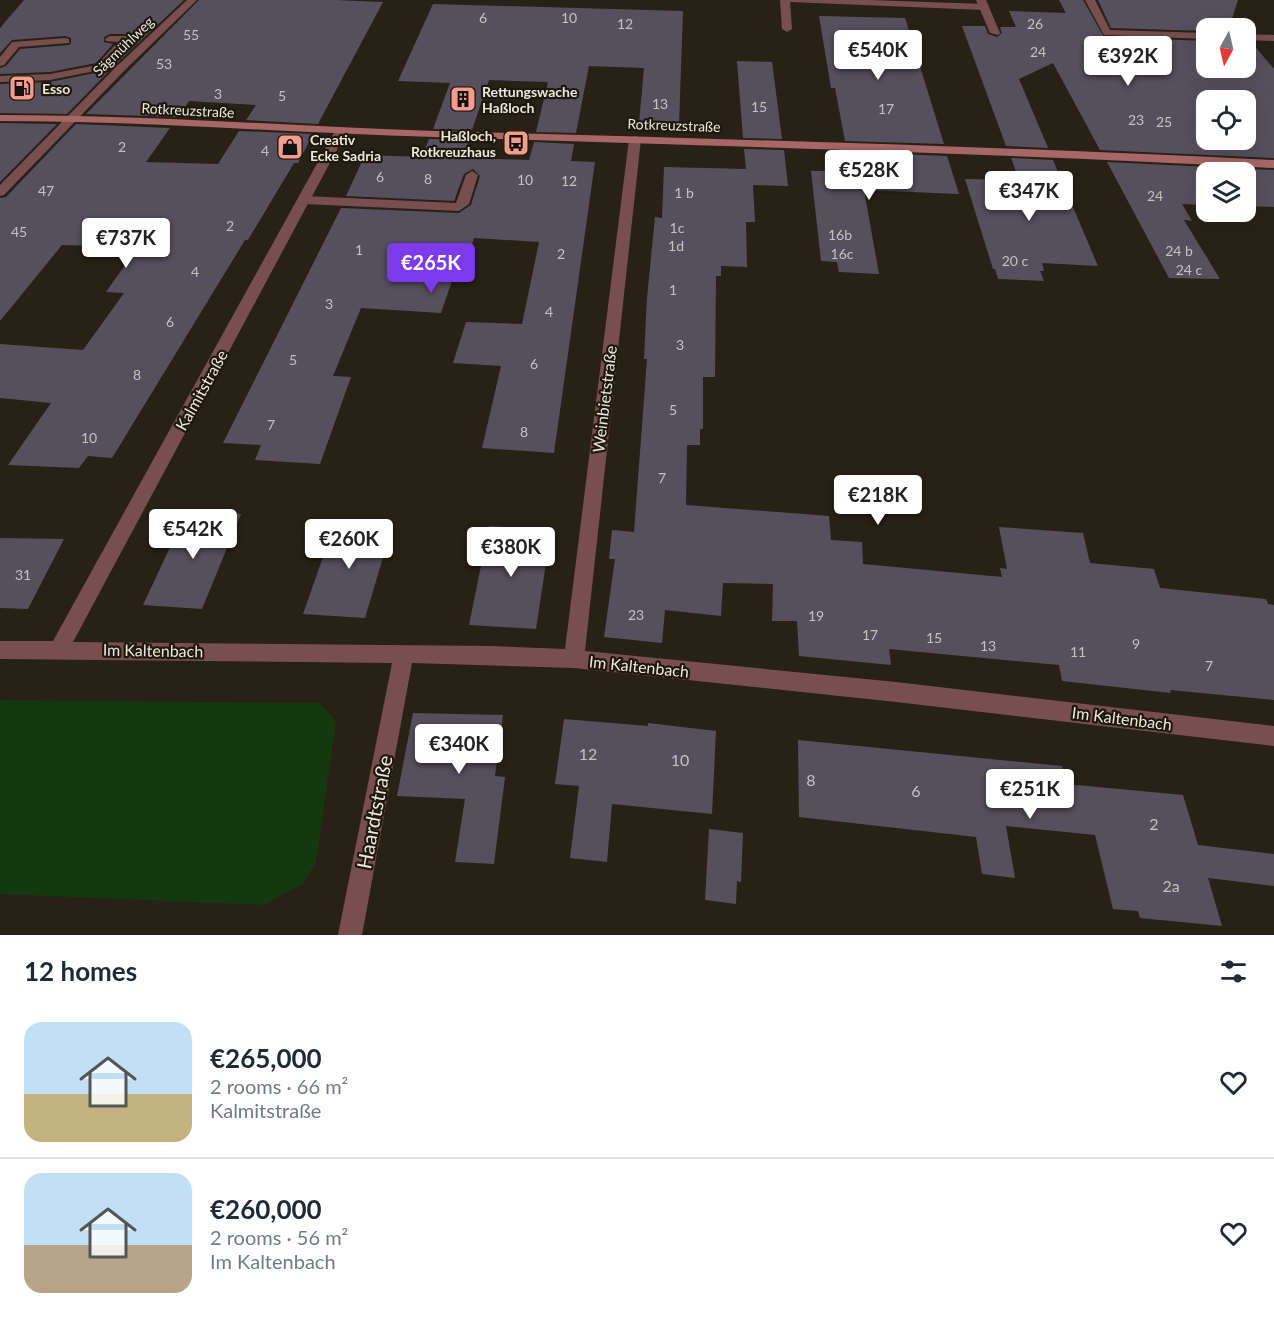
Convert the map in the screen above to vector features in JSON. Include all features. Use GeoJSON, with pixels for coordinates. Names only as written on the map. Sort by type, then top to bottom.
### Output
{"type":"FeatureCollection","features":[{"type":"Feature","properties":{"kind":"main road","name":"Rotkreuzstraße"},"geometry":{"type":"LineString","coordinates":[[0,118],[72,118],[341,131],[1100,155],[1274,164]]}},
{"type":"Feature","properties":{"kind":"street","name":"Sägmühlweg"},"geometry":{"type":"LineString","coordinates":[[0,192],[121,68],[192,0]]}},
{"type":"Feature","properties":{"kind":"street"},"geometry":{"type":"LineString","coordinates":[[785,0],[787,29]]}},
{"type":"Feature","properties":{"kind":"street"},"geometry":{"type":"LineString","coordinates":[[793,0],[982,3],[995,33]]}},
{"type":"Feature","properties":{"kind":"street"},"geometry":{"type":"LineString","coordinates":[[1090,0],[1107,33],[1196,36]]}},
{"type":"Feature","properties":{"kind":"street"},"geometry":{"type":"LineString","coordinates":[[1256,37],[1274,38]]}},
{"type":"Feature","properties":{"kind":"street"},"geometry":{"type":"LineString","coordinates":[[100,67],[126,39],[110,39]]}},
{"type":"Feature","properties":{"kind":"street"},"geometry":{"type":"LineString","coordinates":[[0,63],[16,44],[65,41]]}},
{"type":"Feature","properties":{"kind":"street"},"geometry":{"type":"LineString","coordinates":[[0,79],[50,77],[100,67],[121,68]]}},
{"type":"Feature","properties":{"kind":"street","name":"Kalmitstraße"},"geometry":{"type":"LineString","coordinates":[[59,649],[341,131]]}},
{"type":"Feature","properties":{"kind":"street","name":"Weinbietstraße"},"geometry":{"type":"LineString","coordinates":[[574,659],[635,139]]}},
{"type":"Feature","properties":{"kind":"street"},"geometry":{"type":"LineString","coordinates":[[304,201],[459,207],[463,204],[472,175]]}},
{"type":"Feature","properties":{"kind":"street","name":"Im Kaltenbach"},"geometry":{"type":"LineString","coordinates":[[0,650],[404,654],[574,659],[896,692],[1274,736]]}},
{"type":"Feature","properties":{"kind":"street","name":"Haardtstraße"},"geometry":{"type":"LineString","coordinates":[[350,935],[404,654]]}},
{"type":"Feature","properties":{"kind":"green space"},"geometry":{"type":"Polygon","coordinates":[[[0,700],[319,703],[336,721],[316,862],[303,884],[264,905],[0,894],[0,700]]]}},
{"type":"Feature","properties":{"kind":"building"},"geometry":{"type":"Polygon","coordinates":[[[24,0],[184,0],[117,63],[113,62],[133,41],[132,37],[127,34],[110,34],[104,37],[104,42],[113,44],[96,63],[50,72],[0,74],[0,68],[6,66],[20,49],[71,43],[71,38],[65,36],[12,40],[0,53],[0,28],[24,0]]]}},
{"type":"Feature","properties":{"kind":"building"},"geometry":{"type":"Polygon","coordinates":[[[199,0],[383,2],[318,124],[246,120],[256,105],[189,101],[178,117],[86,114],[199,0]]]}},
{"type":"Feature","properties":{"kind":"building"},"geometry":{"type":"Polygon","coordinates":[[[1059,0],[1083,0],[1104,37],[1196,41],[1196,78],[1256,78],[1256,48],[1274,69],[1274,158],[1100,150],[1053,63],[1019,79],[1048,148],[1006,146],[962,26],[985,26],[988,34],[997,37],[1002,33],[1000,27],[1016,27],[1009,11],[1066,13],[1059,0]]]}},
{"type":"Feature","properties":{"kind":"building"},"geometry":{"type":"Polygon","coordinates":[[[1098,0],[1238,0],[1232,18],[1196,18],[1196,31],[1111,28],[1098,0]]]}},
{"type":"Feature","properties":{"kind":"building"},"geometry":{"type":"Polygon","coordinates":[[[433,4],[683,11],[679,125],[639,124],[644,68],[589,66],[576,133],[536,132],[548,82],[489,80],[472,130],[433,129],[450,83],[398,81],[433,4]]]}},
{"type":"Feature","properties":{"kind":"building"},"geometry":{"type":"Polygon","coordinates":[[[819,16],[905,18],[944,144],[845,141],[835,88],[831,88],[819,16]]]}},
{"type":"Feature","properties":{"kind":"building"},"geometry":{"type":"Polygon","coordinates":[[[737,61],[772,62],[782,139],[743,138],[737,61]]]}},
{"type":"Feature","properties":{"kind":"building"},"geometry":{"type":"Polygon","coordinates":[[[108,72],[67,114],[0,113],[0,84],[50,82],[108,72]]]}},
{"type":"Feature","properties":{"kind":"building"},"geometry":{"type":"Polygon","coordinates":[[[0,123],[57,124],[0,182],[0,123]]]}},
{"type":"Feature","properties":{"kind":"building"},"geometry":{"type":"Polygon","coordinates":[[[76,124],[170,128],[146,162],[218,164],[239,131],[313,134],[298,163],[294,163],[248,240],[245,240],[112,458],[88,456],[79,468],[8,465],[51,403],[0,398],[0,344],[83,350],[124,293],[106,292],[138,247],[62,245],[0,321],[0,198],[6,197],[76,124]]]}},
{"type":"Feature","properties":{"kind":"building"},"geometry":{"type":"Polygon","coordinates":[[[429,139],[469,140],[463,158],[529,160],[534,142],[574,144],[571,161],[595,162],[554,453],[482,448],[501,366],[453,363],[466,322],[522,324],[539,242],[474,238],[469,253],[462,252],[441,313],[361,308],[333,376],[351,377],[320,464],[255,460],[261,445],[223,443],[341,208],[459,213],[471,205],[480,176],[473,169],[464,174],[454,201],[346,196],[365,155],[422,157],[429,139]]]}},
{"type":"Feature","properties":{"kind":"building"},"geometry":{"type":"Polygon","coordinates":[[[744,149],[784,150],[788,186],[753,185],[755,222],[746,222],[747,267],[721,266],[721,276],[716,276],[715,377],[703,377],[703,429],[700,429],[700,445],[687,445],[686,505],[829,516],[831,540],[862,542],[863,564],[1002,577],[1000,568],[1007,569],[999,527],[1083,533],[1090,563],[1154,569],[1160,588],[1266,599],[1268,604],[1274,605],[1274,700],[1170,690],[1171,693],[1062,681],[1059,665],[889,649],[891,665],[799,656],[797,621],[772,621],[773,584],[723,583],[721,616],[665,610],[662,643],[604,637],[615,559],[609,559],[612,530],[634,532],[647,359],[644,359],[647,298],[655,217],[662,218],[664,167],[746,169],[744,149]]]}},
{"type":"Feature","properties":{"kind":"building"},"geometry":{"type":"Polygon","coordinates":[[[848,152],[947,156],[959,194],[864,190],[879,274],[839,272],[837,262],[821,261],[811,171],[851,171],[848,152]]]}},
{"type":"Feature","properties":{"kind":"building"},"geometry":{"type":"Polygon","coordinates":[[[1011,158],[1053,160],[1098,266],[1042,263],[1044,271],[1040,271],[1044,281],[998,279],[965,179],[1019,180],[1011,158]]]}},
{"type":"Feature","properties":{"kind":"building"},"geometry":{"type":"Polygon","coordinates":[[[1107,162],[1196,166],[1196,205],[1182,204],[1192,221],[1184,220],[1220,279],[1169,278],[1107,162]]]}},
{"type":"Feature","properties":{"kind":"building"},"geometry":{"type":"Polygon","coordinates":[[[1256,169],[1274,170],[1274,207],[1256,206],[1256,169]]]}},
{"type":"Feature","properties":{"kind":"building"},"geometry":{"type":"Polygon","coordinates":[[[187,511],[241,514],[202,609],[143,605],[187,511]]]}},
{"type":"Feature","properties":{"kind":"building"},"geometry":{"type":"Polygon","coordinates":[[[336,520],[393,524],[365,618],[303,614],[336,520]]]}},
{"type":"Feature","properties":{"kind":"building"},"geometry":{"type":"Polygon","coordinates":[[[489,526],[551,530],[536,629],[469,625],[489,526]]]}},
{"type":"Feature","properties":{"kind":"building"},"geometry":{"type":"Polygon","coordinates":[[[0,538],[64,539],[28,609],[0,608],[0,538]]]}},
{"type":"Feature","properties":{"kind":"building"},"geometry":{"type":"Polygon","coordinates":[[[413,713],[503,715],[495,776],[505,777],[494,864],[455,862],[465,799],[397,796],[413,713]]]}},
{"type":"Feature","properties":{"kind":"building"},"geometry":{"type":"Polygon","coordinates":[[[564,719],[648,726],[648,723],[716,731],[712,814],[612,804],[607,862],[570,858],[579,786],[555,784],[564,719]]]}},
{"type":"Feature","properties":{"kind":"building"},"geometry":{"type":"Polygon","coordinates":[[[798,740],[1062,766],[1066,784],[1183,795],[1198,845],[1274,854],[1274,886],[1208,878],[1222,926],[1140,918],[1138,911],[1113,909],[1095,835],[1006,826],[1015,878],[982,874],[976,837],[799,817],[798,740]]]}},
{"type":"Feature","properties":{"kind":"building"},"geometry":{"type":"Polygon","coordinates":[[[709,829],[743,833],[741,882],[737,881],[736,904],[705,900],[709,829]]]}},
{"type":"Feature","properties":{"kind":"place","name":"Esso"},"geometry":{"type":"Point","coordinates":[22,88]}},
{"type":"Feature","properties":{"kind":"place","name":"Rettungswache Haßloch"},"geometry":{"type":"Point","coordinates":[463,99]}},
{"type":"Feature","properties":{"kind":"place","name":"Haßloch, Rotkreuzhaus"},"geometry":{"type":"Point","coordinates":[516,143]}},
{"type":"Feature","properties":{"kind":"place","name":"Creativ Ecke Sadria"},"geometry":{"type":"Point","coordinates":[290,147]}}]}
